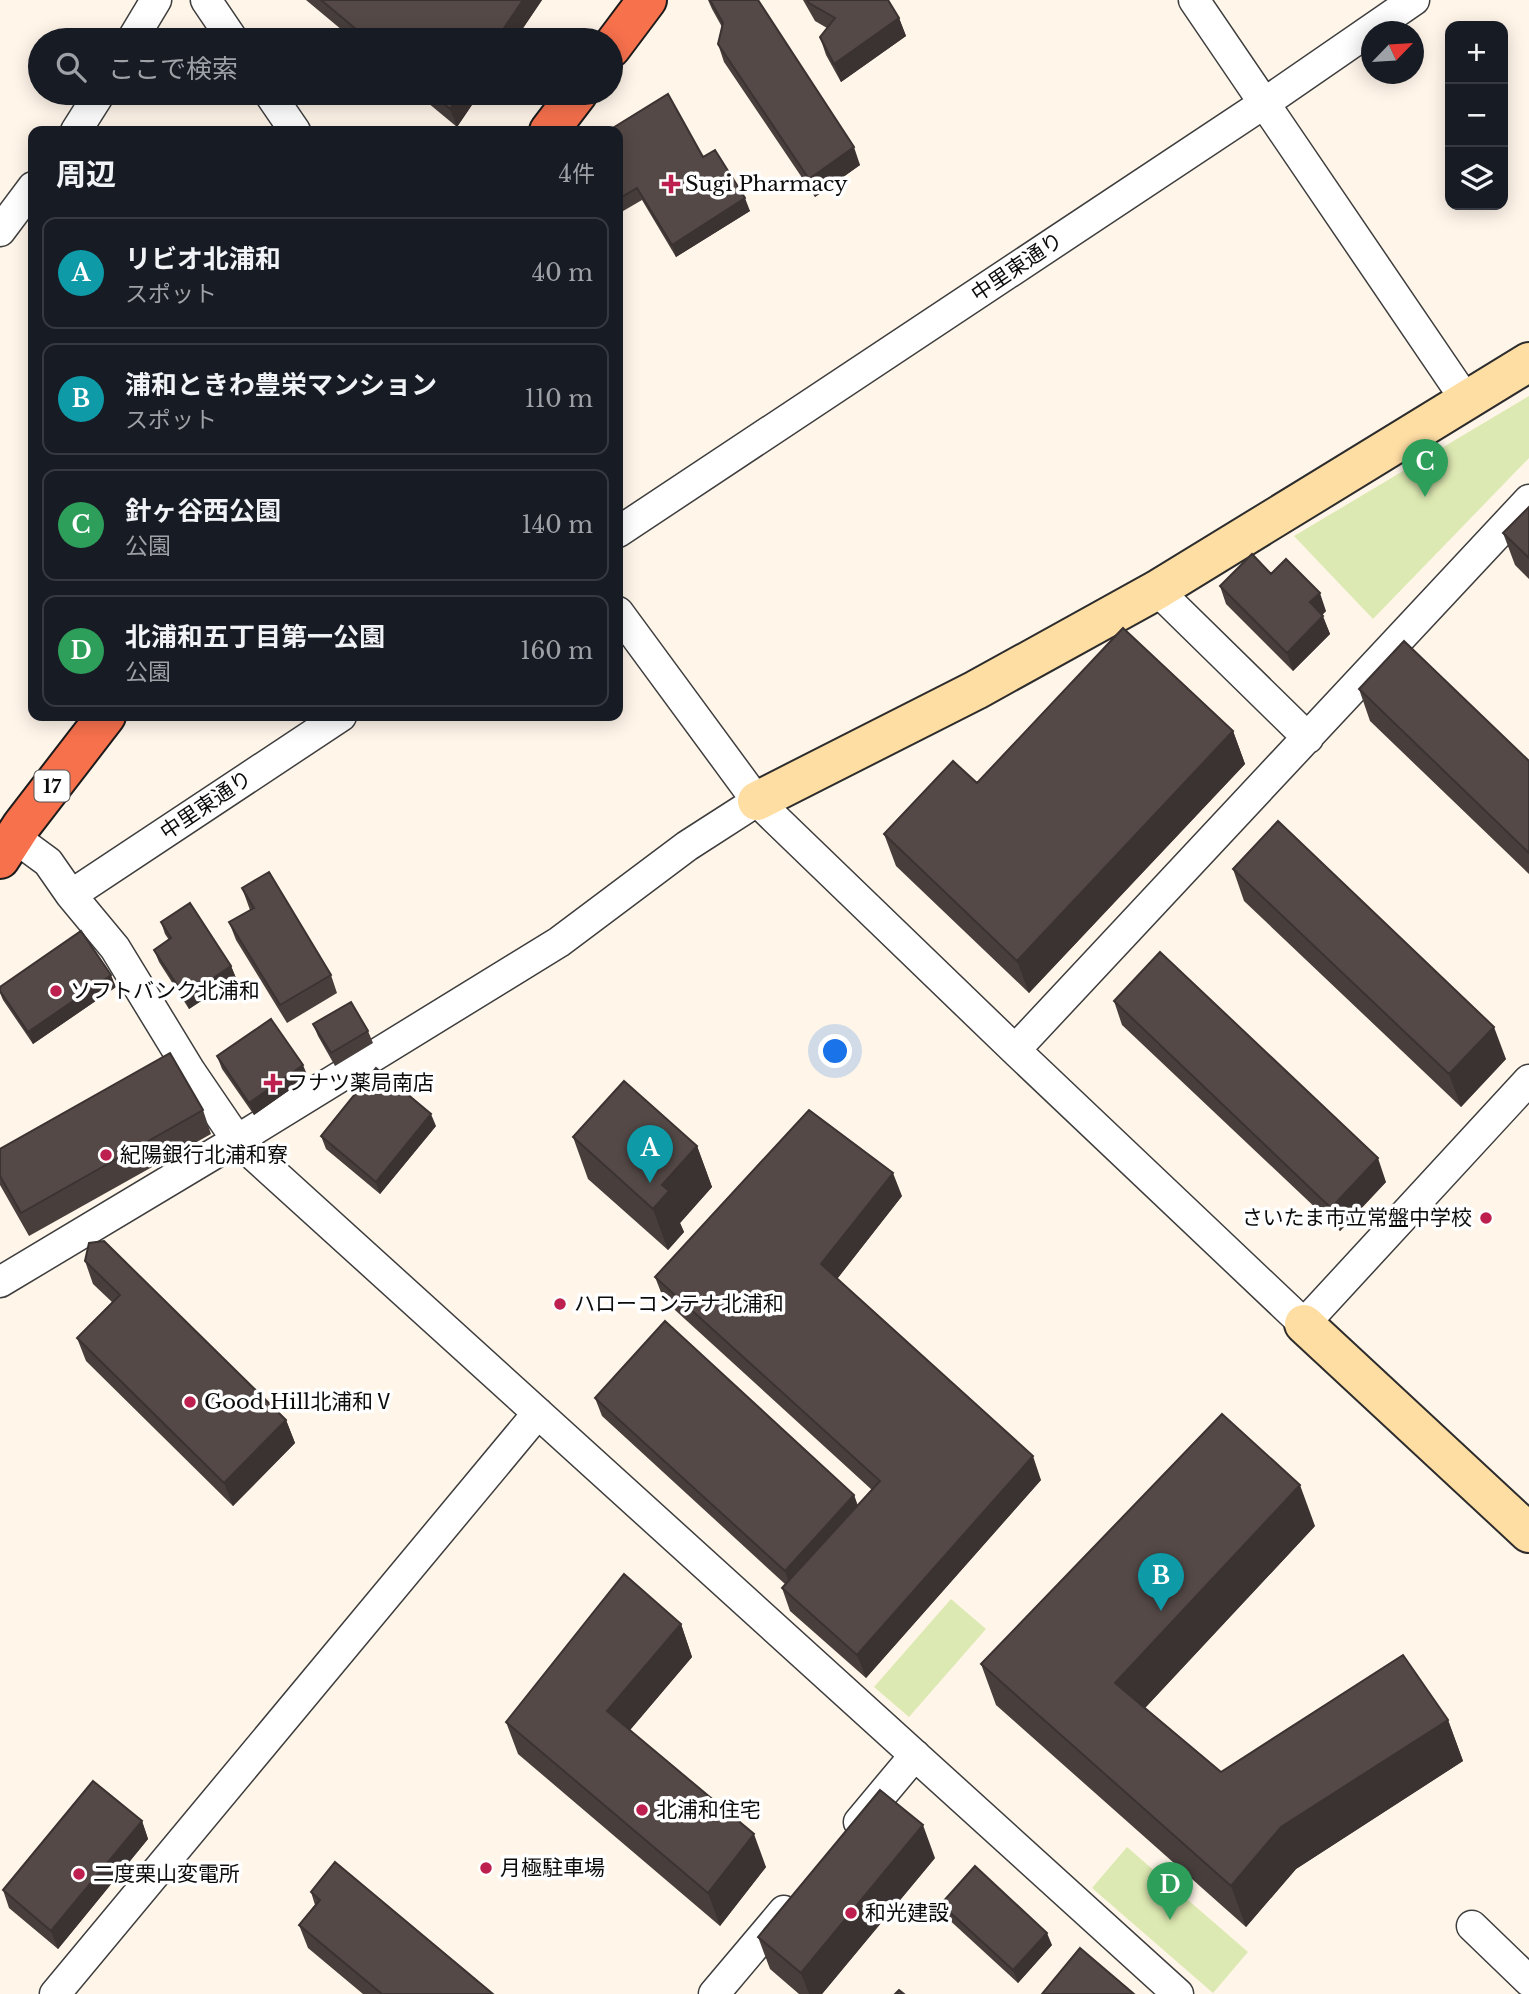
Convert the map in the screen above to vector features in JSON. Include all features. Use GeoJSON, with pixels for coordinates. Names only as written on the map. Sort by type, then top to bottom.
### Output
{"type":"FeatureCollection","features":[{"type":"Feature","properties":{"kind":"highway"},"geometry":{"type":"LineString","coordinates":[[623,32],[647,0]]}},
{"type":"Feature","properties":{"kind":"highway"},"geometry":{"type":"LineString","coordinates":[[553,126],[569,105]]}},
{"type":"Feature","properties":{"kind":"highway","name":"17"},"geometry":{"type":"LineString","coordinates":[[7,848],[102,721]]}},
{"type":"Feature","properties":{"kind":"street"},"geometry":{"type":"LineString","coordinates":[[139,28],[156,0]]}},
{"type":"Feature","properties":{"kind":"street"},"geometry":{"type":"LineString","coordinates":[[206,0],[225,28]]}},
{"type":"Feature","properties":{"kind":"street"},"geometry":{"type":"LineString","coordinates":[[1194,0],[1266,102],[1465,400]]}},
{"type":"Feature","properties":{"kind":"street","name":"中里東通り"},"geometry":{"type":"LineString","coordinates":[[623,529],[1266,102],[1414,0]]}},
{"type":"Feature","properties":{"kind":"street"},"geometry":{"type":"LineString","coordinates":[[79,126],[92,105]]}},
{"type":"Feature","properties":{"kind":"street"},"geometry":{"type":"LineString","coordinates":[[277,105],[292,126]]}},
{"type":"Feature","properties":{"kind":"street"},"geometry":{"type":"LineString","coordinates":[[0,230],[28,194]]}},
{"type":"Feature","properties":{"kind":"street"},"geometry":{"type":"LineString","coordinates":[[0,1282],[559,942],[687,846],[757,801],[976,690],[1157,590],[1529,362]]}},
{"type":"Feature","properties":{"kind":"street"},"geometry":{"type":"LineString","coordinates":[[1015,1050],[1529,500]]}},
{"type":"Feature","properties":{"kind":"street"},"geometry":{"type":"LineString","coordinates":[[1157,590],[1308,738]]}},
{"type":"Feature","properties":{"kind":"street"},"geometry":{"type":"LineString","coordinates":[[623,619],[757,801],[1015,1050],[1529,1534]]}},
{"type":"Feature","properties":{"kind":"street","name":"中里東通り"},"geometry":{"type":"LineString","coordinates":[[71,895],[333,721]]}},
{"type":"Feature","properties":{"kind":"street"},"geometry":{"type":"LineString","coordinates":[[7,848],[48,862],[71,895],[115,948],[190,1071],[237,1140],[1178,1994]]}},
{"type":"Feature","properties":{"kind":"street"},"geometry":{"type":"LineString","coordinates":[[1304,1324],[1529,1080]]}},
{"type":"Feature","properties":{"kind":"street"},"geometry":{"type":"LineString","coordinates":[[55,1994],[538,1413]]}},
{"type":"Feature","properties":{"kind":"street"},"geometry":{"type":"LineString","coordinates":[[845,1838],[915,1755]]}},
{"type":"Feature","properties":{"kind":"street"},"geometry":{"type":"LineString","coordinates":[[714,1994],[802,1890]]}},
{"type":"Feature","properties":{"kind":"street"},"geometry":{"type":"LineString","coordinates":[[1472,1926],[1529,1981]]}},
{"type":"Feature","properties":{"kind":"green space"},"geometry":{"type":"Polygon","coordinates":[[[1529,396],[1529,458],[1373,619],[1294,536],[1529,396]]]}},
{"type":"Feature","properties":{"kind":"green space"},"geometry":{"type":"Polygon","coordinates":[[[951,1599],[986,1629],[909,1717],[874,1687],[951,1599]]]}},
{"type":"Feature","properties":{"kind":"green space"},"geometry":{"type":"Polygon","coordinates":[[[1127,1847],[1248,1952],[1213,1993],[1092,1888],[1127,1847]]]}},
{"type":"Feature","properties":{"kind":"building"},"geometry":{"type":"Polygon","coordinates":[[[321,0],[523,0],[504,28],[355,28],[321,0]]]}},
{"type":"Feature","properties":{"kind":"building"},"geometry":{"type":"Polygon","coordinates":[[[710,0],[758,0],[854,147],[809,179],[718,44],[723,23],[710,0]]]}},
{"type":"Feature","properties":{"kind":"building"},"geometry":{"type":"Polygon","coordinates":[[[807,0],[888,0],[899,18],[834,64],[820,37],[835,18],[807,0]]]}},
{"type":"Feature","properties":{"kind":"building"},"geometry":{"type":"Polygon","coordinates":[[[668,94],[703,157],[715,150],[745,198],[672,245],[637,188],[623,196],[623,126],[616,126],[668,94]]]}},
{"type":"Feature","properties":{"kind":"building"},"geometry":{"type":"Polygon","coordinates":[[[1529,507],[1529,558],[1503,533],[1529,507]]]}},
{"type":"Feature","properties":{"kind":"building"},"geometry":{"type":"Polygon","coordinates":[[[1252,554],[1271,574],[1286,559],[1320,593],[1310,602],[1323,616],[1287,653],[1220,586],[1252,554]]]}},
{"type":"Feature","properties":{"kind":"building"},"geometry":{"type":"Polygon","coordinates":[[[1123,628],[1233,731],[1017,961],[884,834],[953,761],[977,783],[1123,628]]]}},
{"type":"Feature","properties":{"kind":"building"},"geometry":{"type":"Polygon","coordinates":[[[1404,641],[1529,761],[1529,853],[1359,689],[1404,641]]]}},
{"type":"Feature","properties":{"kind":"building"},"geometry":{"type":"Polygon","coordinates":[[[1278,821],[1494,1027],[1449,1074],[1233,869],[1278,821]]]}},
{"type":"Feature","properties":{"kind":"building"},"geometry":{"type":"Polygon","coordinates":[[[269,872],[331,975],[280,1005],[229,922],[254,908],[242,888],[269,872]]]}},
{"type":"Feature","properties":{"kind":"building"},"geometry":{"type":"Polygon","coordinates":[[[190,903],[231,966],[185,997],[154,950],[171,938],[161,922],[190,903]]]}},
{"type":"Feature","properties":{"kind":"building"},"geometry":{"type":"Polygon","coordinates":[[[81,931],[111,975],[28,1032],[0,991],[0,987],[81,931]]]}},
{"type":"Feature","properties":{"kind":"building"},"geometry":{"type":"Polygon","coordinates":[[[1160,952],[1378,1158],[1331,1208],[1114,1001],[1160,952]]]}},
{"type":"Feature","properties":{"kind":"building"},"geometry":{"type":"Polygon","coordinates":[[[351,1002],[368,1031],[331,1053],[313,1024],[351,1002]]]}},
{"type":"Feature","properties":{"kind":"building"},"geometry":{"type":"Polygon","coordinates":[[[271,1019],[303,1065],[249,1103],[217,1056],[271,1019]]]}},
{"type":"Feature","properties":{"kind":"building","name":"紀陽銀行北浦和寮"},"geometry":{"type":"Polygon","coordinates":[[[170,1053],[203,1110],[21,1213],[0,1176],[0,1149],[170,1053]]]}},
{"type":"Feature","properties":{"kind":"building"},"geometry":{"type":"Polygon","coordinates":[[[376,1068],[431,1114],[376,1182],[321,1136],[376,1068]]]}},
{"type":"Feature","properties":{"kind":"building"},"geometry":{"type":"Polygon","coordinates":[[[624,1081],[697,1146],[662,1185],[669,1191],[653,1209],[573,1137],[624,1081]]]}},
{"type":"Feature","properties":{"kind":"building"},"geometry":{"type":"Polygon","coordinates":[[[809,1110],[893,1173],[821,1264],[1033,1456],[857,1655],[782,1588],[880,1481],[655,1277],[809,1110]]]}},
{"type":"Feature","properties":{"kind":"building","name":"Good Hill北浦和Ⅴ"},"geometry":{"type":"Polygon","coordinates":[[[104,1241],[286,1420],[224,1483],[77,1338],[120,1295],[85,1261],[89,1243],[104,1241]]]}},
{"type":"Feature","properties":{"kind":"building"},"geometry":{"type":"Polygon","coordinates":[[[665,1321],[854,1495],[785,1571],[595,1398],[665,1321]]]}},
{"type":"Feature","properties":{"kind":"building"},"geometry":{"type":"Polygon","coordinates":[[[1222,1414],[1300,1485],[1115,1683],[1221,1772],[1403,1655],[1448,1720],[1281,1827],[1231,1886],[981,1664],[1222,1414]]]}},
{"type":"Feature","properties":{"kind":"building"},"geometry":{"type":"Polygon","coordinates":[[[624,1574],[681,1624],[607,1711],[754,1834],[708,1893],[506,1722],[624,1574]]]}},
{"type":"Feature","properties":{"kind":"building","name":"二度栗山変電所"},"geometry":{"type":"Polygon","coordinates":[[[93,1781],[142,1821],[51,1931],[3,1890],[93,1781]]]}},
{"type":"Feature","properties":{"kind":"building"},"geometry":{"type":"Polygon","coordinates":[[[880,1790],[923,1825],[801,1973],[758,1937],[880,1790]]]}},
{"type":"Feature","properties":{"kind":"building"},"geometry":{"type":"Polygon","coordinates":[[[335,1862],[493,1994],[382,1994],[299,1925],[320,1900],[311,1892],[335,1862]]]}},
{"type":"Feature","properties":{"kind":"building"},"geometry":{"type":"Polygon","coordinates":[[[975,1866],[1047,1933],[1013,1970],[941,1904],[975,1866]]]}},
{"type":"Feature","properties":{"kind":"building"},"geometry":{"type":"Polygon","coordinates":[[[1080,1948],[1134,1994],[1042,1994],[1080,1948]]]}},
{"type":"Feature","properties":{"kind":"place","name":"Sugi Pharmacy"},"geometry":{"type":"Point","coordinates":[671,184]}},
{"type":"Feature","properties":{"kind":"place","name":"針ヶ谷西公園"},"geometry":{"type":"Point","coordinates":[1425,497]}},
{"type":"Feature","properties":{"kind":"place","name":"ソフトバンク北浦和"},"geometry":{"type":"Point","coordinates":[56,991]}},
{"type":"Feature","properties":{"kind":"place","name":"フナツ薬局南店"},"geometry":{"type":"Point","coordinates":[273,1083]}},
{"type":"Feature","properties":{"kind":"place","name":"紀陽銀行北浦和寮"},"geometry":{"type":"Point","coordinates":[106,1155]}},
{"type":"Feature","properties":{"kind":"place","name":"リビオ北浦和"},"geometry":{"type":"Point","coordinates":[650,1183]}},
{"type":"Feature","properties":{"kind":"place","name":"さいたま市立常盤中学校"},"geometry":{"type":"Point","coordinates":[1486,1218]}},
{"type":"Feature","properties":{"kind":"place","name":"ハローコンテナ北浦和"},"geometry":{"type":"Point","coordinates":[560,1304]}},
{"type":"Feature","properties":{"kind":"place","name":"Good Hill北浦和Ⅴ"},"geometry":{"type":"Point","coordinates":[190,1402]}},
{"type":"Feature","properties":{"kind":"place","name":"浦和ときわ豊栄マンション"},"geometry":{"type":"Point","coordinates":[1161,1611]}},
{"type":"Feature","properties":{"kind":"place","name":"北浦和住宅"},"geometry":{"type":"Point","coordinates":[642,1810]}},
{"type":"Feature","properties":{"kind":"place","name":"月極駐車場"},"geometry":{"type":"Point","coordinates":[486,1868]}},
{"type":"Feature","properties":{"kind":"place","name":"二度栗山変電所"},"geometry":{"type":"Point","coordinates":[79,1874]}},
{"type":"Feature","properties":{"kind":"place","name":"和光建設"},"geometry":{"type":"Point","coordinates":[851,1913]}},
{"type":"Feature","properties":{"kind":"place","name":"北浦和五丁目第一公園"},"geometry":{"type":"Point","coordinates":[1170,1920]}}]}
